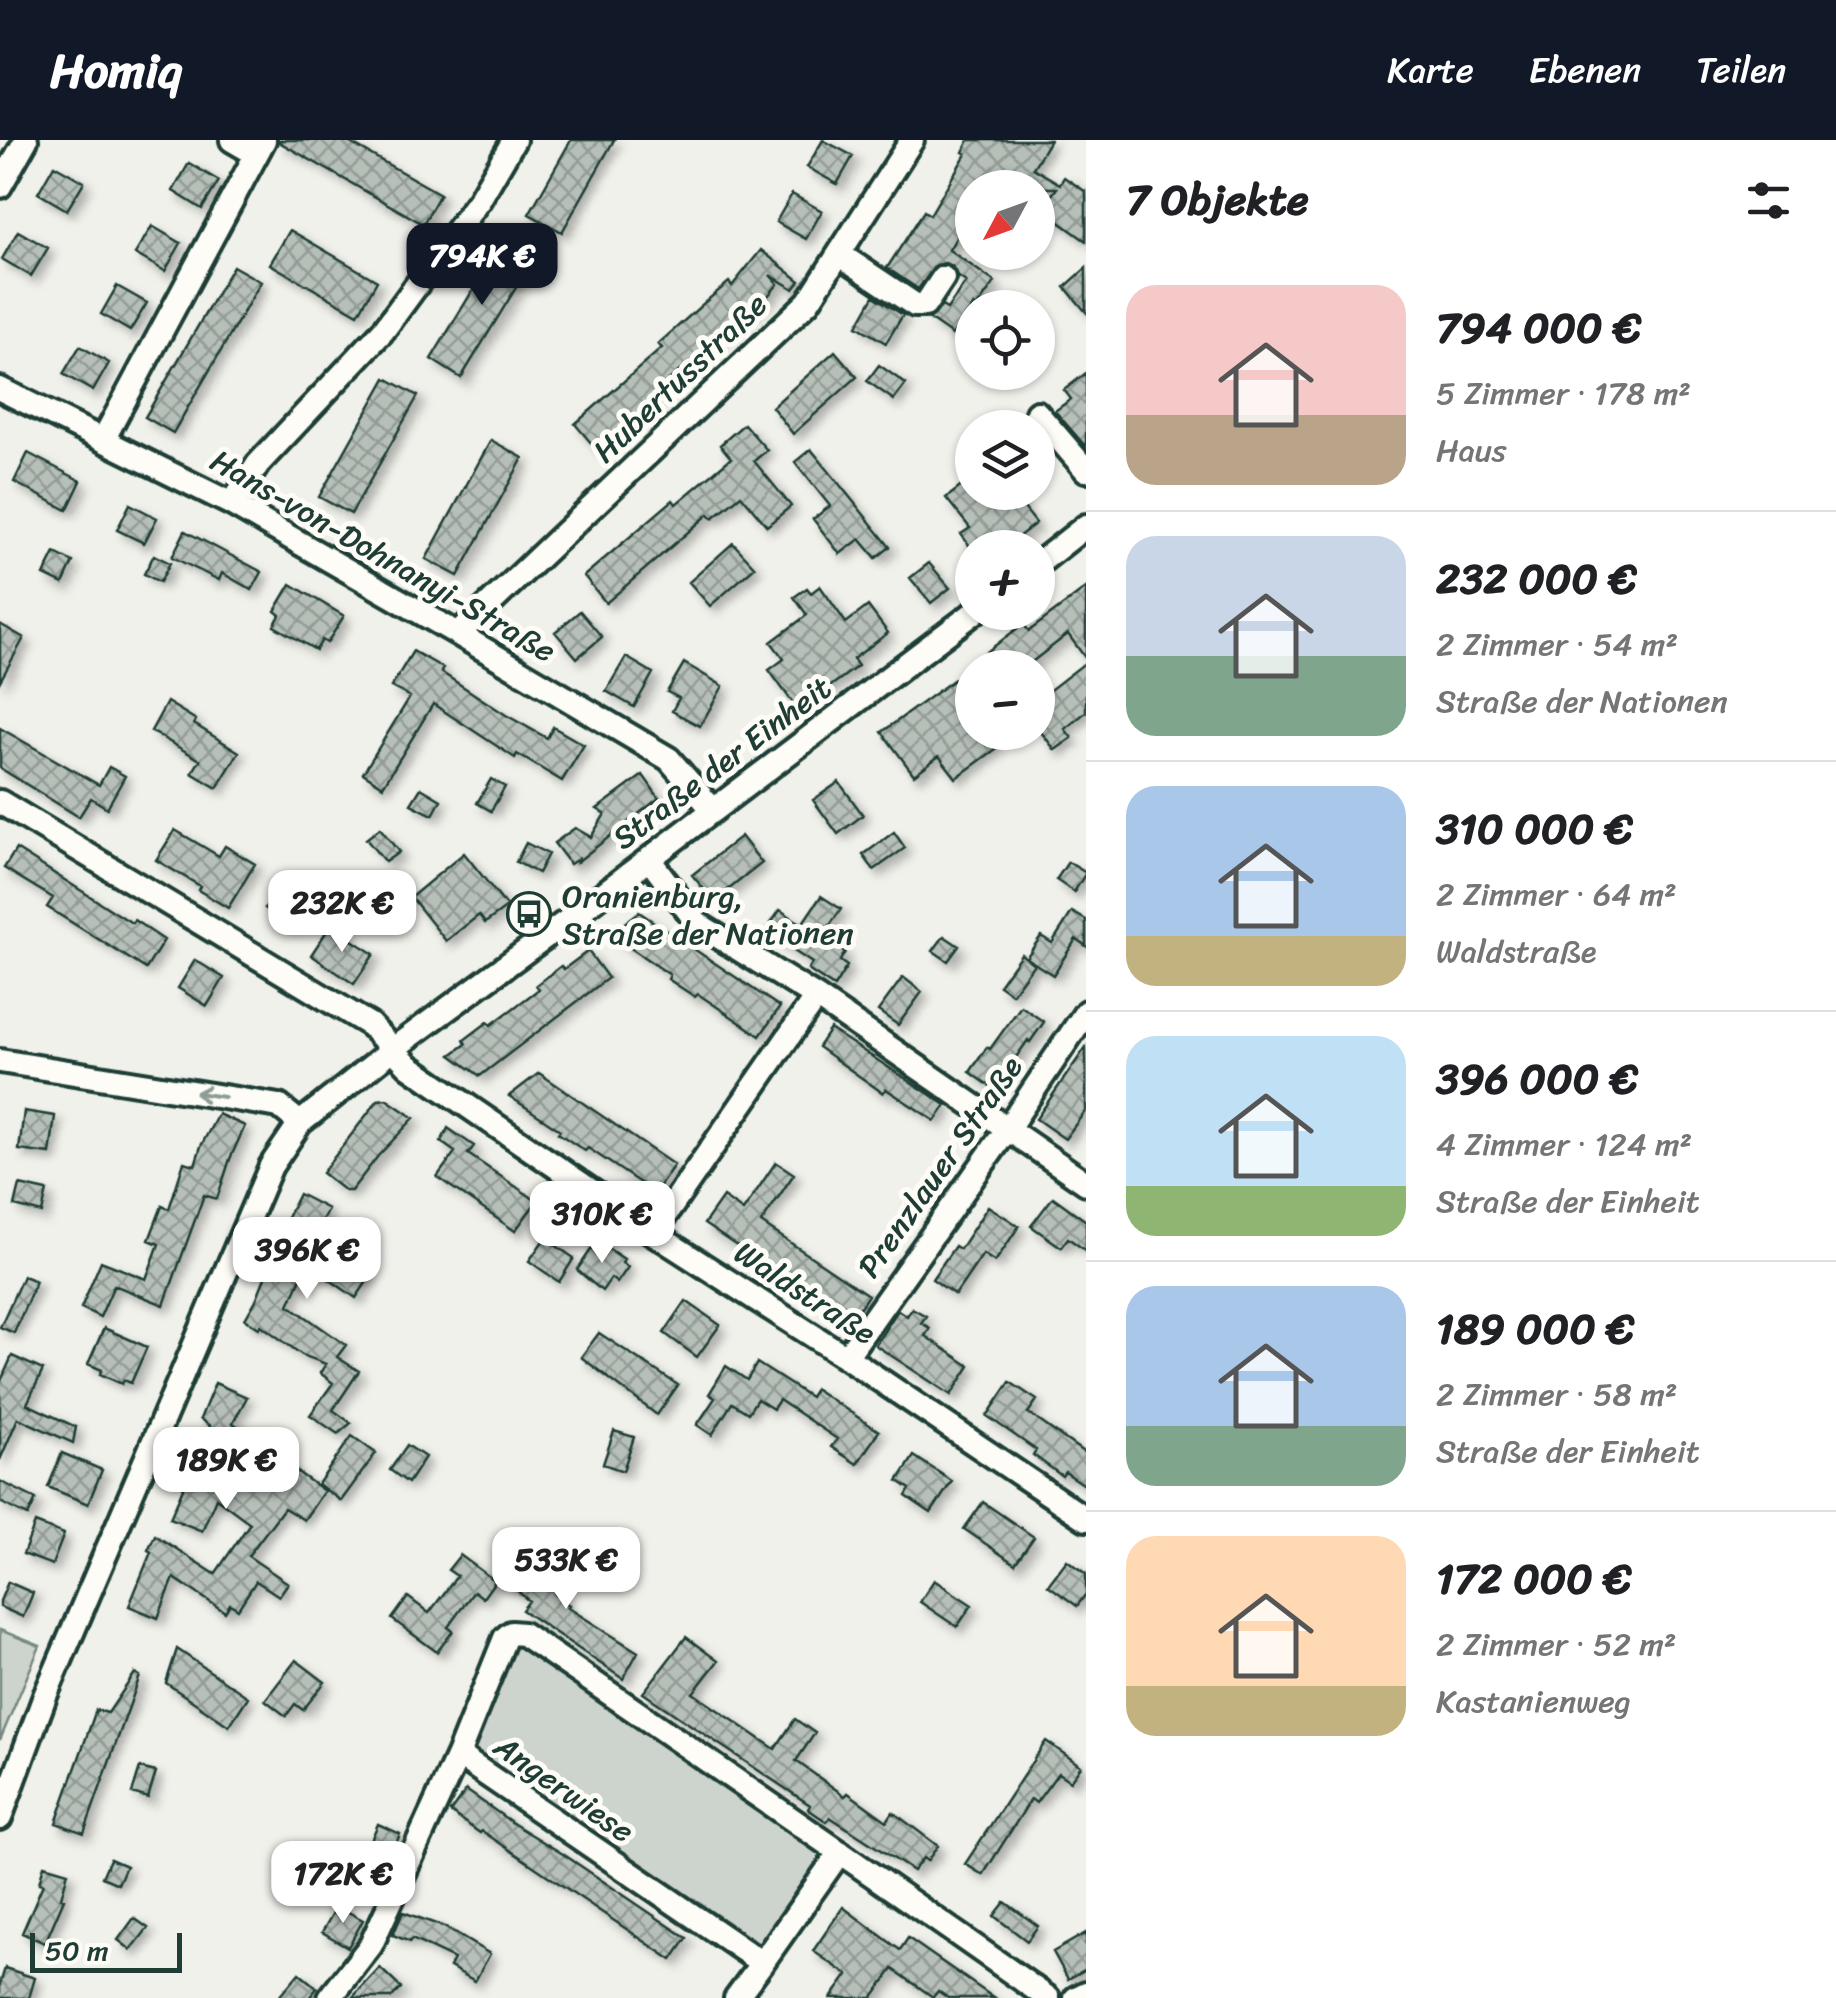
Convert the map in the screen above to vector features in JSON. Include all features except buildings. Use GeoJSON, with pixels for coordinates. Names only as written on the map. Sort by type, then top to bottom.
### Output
{"type":"FeatureCollection","features":[{"type":"Feature","properties":{"kind":"street"},"geometry":{"type":"LineString","coordinates":[[0,186],[26,140]]}},
{"type":"Feature","properties":{"kind":"street"},"geometry":{"type":"LineString","coordinates":[[103,440],[260,147],[232,140]]}},
{"type":"Feature","properties":{"kind":"street"},"geometry":{"type":"LineString","coordinates":[[232,504],[258,464],[383,331],[479,200],[514,140]]}},
{"type":"Feature","properties":{"kind":"street","name":"Hubertusstraße"},"geometry":{"type":"LineString","coordinates":[[458,634],[808,302],[912,140]]}},
{"type":"Feature","properties":{"kind":"street"},"geometry":{"type":"LineString","coordinates":[[839,254],[915,305],[925,305],[943,278]]}},
{"type":"Feature","properties":{"kind":"street","name":"Hans-von-Dohnanyi-Straße"},"geometry":{"type":"LineString","coordinates":[[0,388],[232,504],[458,634],[668,759],[712,810]]}},
{"type":"Feature","properties":{"kind":"street"},"geometry":{"type":"LineString","coordinates":[[1055,434],[1086,470]]}},
{"type":"Feature","properties":{"kind":"street"},"geometry":{"type":"LineString","coordinates":[[1055,551],[1086,526]]}},
{"type":"Feature","properties":{"kind":"street","name":"Straße der Einheit"},"geometry":{"type":"LineString","coordinates":[[0,1818],[45,1696],[270,1166],[300,1123],[955,626]]}},
{"type":"Feature","properties":{"kind":"street","name":"Waldstraße"},"geometry":{"type":"LineString","coordinates":[[0,802],[370,1025],[409,1066],[653,1233],[1086,1519]]}},
{"type":"Feature","properties":{"kind":"street"},"geometry":{"type":"LineString","coordinates":[[648,859],[698,924],[816,997],[1086,1183]]}},
{"type":"Feature","properties":{"kind":"street"},"geometry":{"type":"LineString","coordinates":[[653,1233],[816,997]]}},
{"type":"Feature","properties":{"kind":"street","name":"Prenzlauer Straße"},"geometry":{"type":"LineString","coordinates":[[846,1358],[1086,1012]]}},
{"type":"Feature","properties":{"kind":"street"},"geometry":{"type":"LineString","coordinates":[[0,1061],[279,1106],[300,1123]]}},
{"type":"Feature","properties":{"kind":"street","name":"Angerwiese"},"geometry":{"type":"LineString","coordinates":[[762,1963],[458,1756],[505,1638],[511,1633],[523,1634],[840,1852]]}},
{"type":"Feature","properties":{"kind":"street"},"geometry":{"type":"LineString","coordinates":[[330,1998],[371,1945],[458,1756]]}},
{"type":"Feature","properties":{"kind":"street"},"geometry":{"type":"LineString","coordinates":[[736,1998],[840,1852],[1048,1998]]}},
{"type":"Feature","properties":{"kind":"street"},"geometry":{"type":"LineString","coordinates":[[1076,1998],[1086,1992]]}},
{"type":"Feature","properties":{"kind":"shaded area"},"geometry":{"type":"Polygon","coordinates":[[[0,1630],[40,1646],[0,1740],[0,1630]]]}},
{"type":"Feature","properties":{"kind":"shaded area"},"geometry":{"type":"Polygon","coordinates":[[[513,1642],[830,1853],[759,1953],[467,1752],[513,1642]]]}},
{"type":"Feature","properties":{"kind":"place","name":"Oranienburg, Straße der Nationen"},"geometry":{"type":"Point","coordinates":[529,914]}}]}
